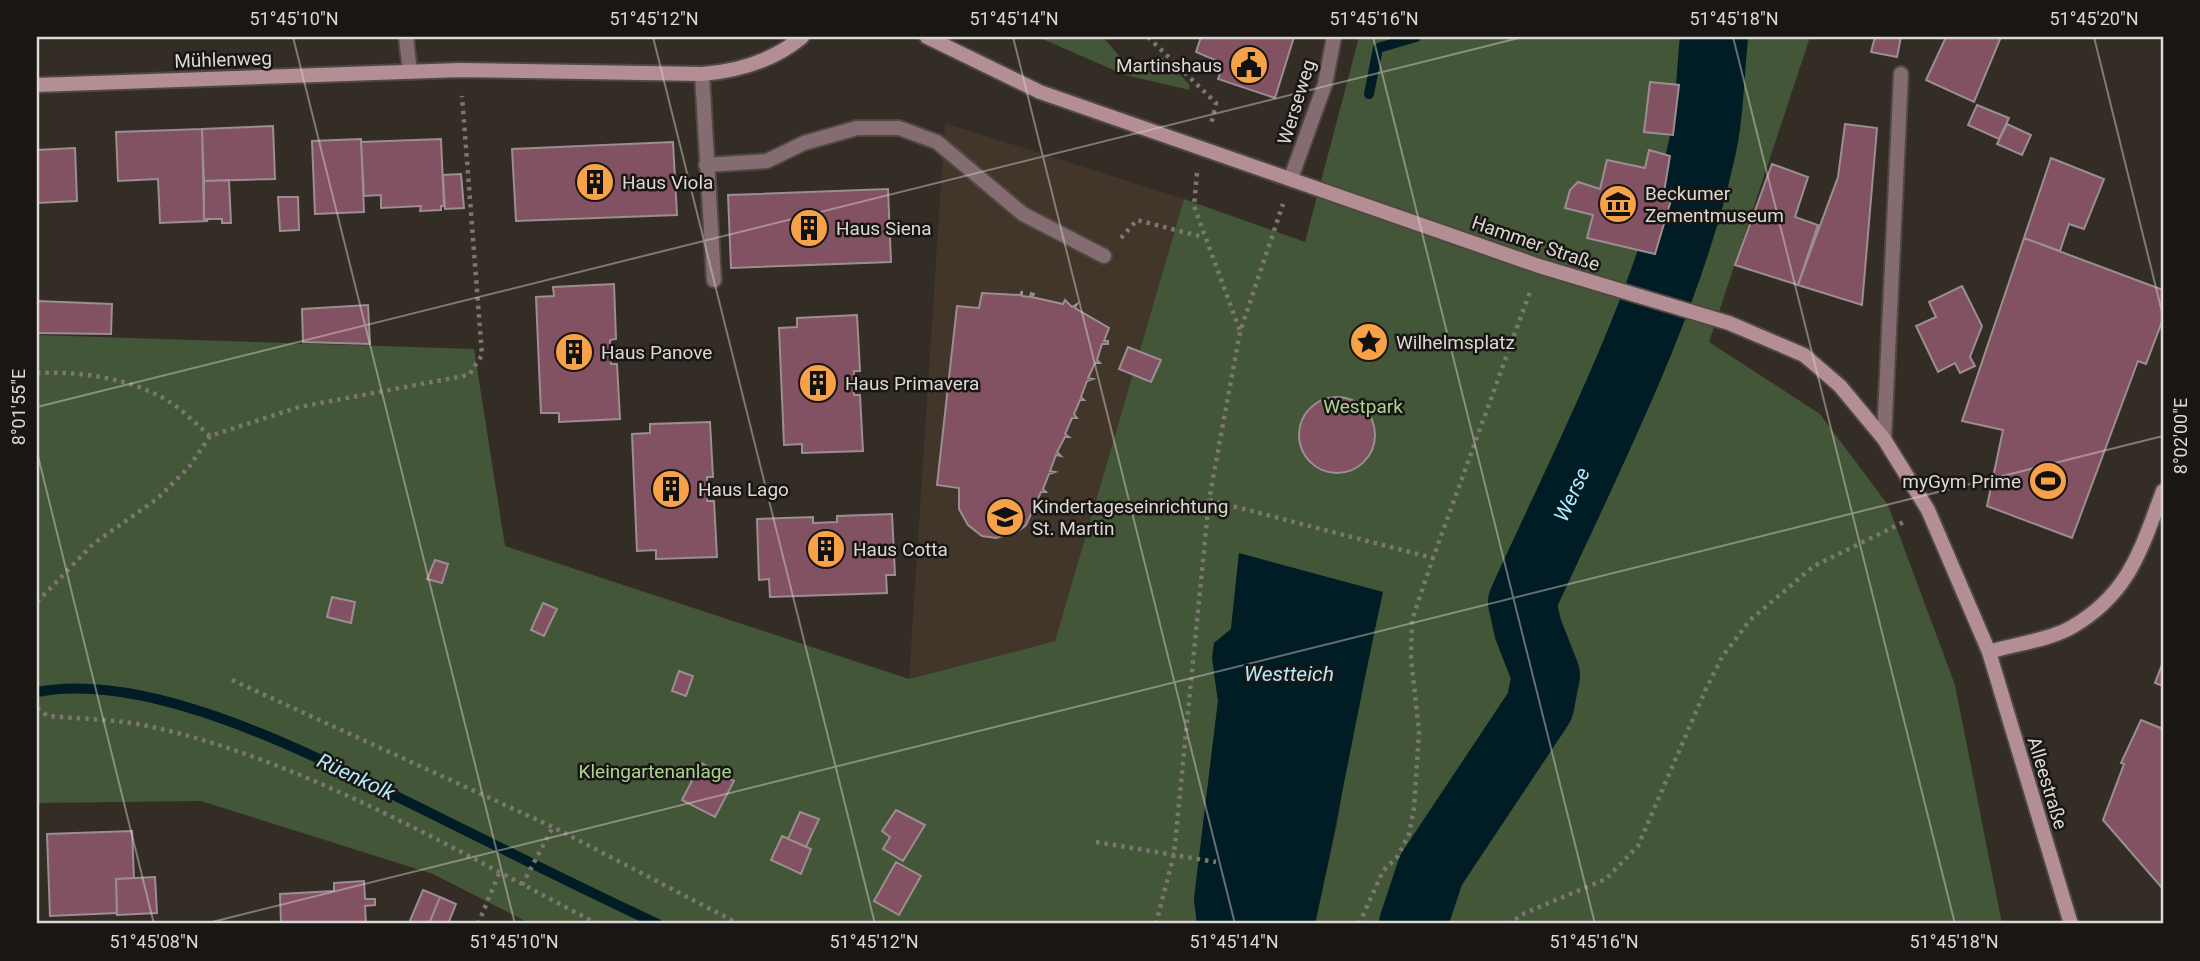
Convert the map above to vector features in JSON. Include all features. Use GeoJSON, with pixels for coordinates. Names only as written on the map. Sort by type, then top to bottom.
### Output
{"type":"FeatureCollection","features":[{"type":"Feature","properties":{"kind":"main road","name":"Mühlenweg"},"geometry":{"type":"LineString","coordinates":[[37,85],[460,70],[702,74],[736,71],[770,58],[803,37]]}},
{"type":"Feature","properties":{"kind":"main road","name":"Hammer Straße"},"geometry":{"type":"LineString","coordinates":[[927,37],[1040,92],[1539,266],[1696,313],[1765,337],[1804,355],[1840,386],[1884,439],[1928,510],[1989,652]]}},
{"type":"Feature","properties":{"kind":"main road"},"geometry":{"type":"LineString","coordinates":[[1989,652],[2071,628],[2109,599],[2134,566],[2163,491]]}},
{"type":"Feature","properties":{"kind":"main road","name":"Alleestraße"},"geometry":{"type":"LineString","coordinates":[[1989,652],[2071,924]]}},
{"type":"Feature","properties":{"kind":"street"},"geometry":{"type":"LineString","coordinates":[[406,37],[410,72]]}},
{"type":"Feature","properties":{"kind":"street","name":"Werseweg"},"geometry":{"type":"LineString","coordinates":[[1291,178],[1325,84],[1334,37]]}},
{"type":"Feature","properties":{"kind":"street"},"geometry":{"type":"LineString","coordinates":[[702,74],[714,280]]}},
{"type":"Feature","properties":{"kind":"street"},"geometry":{"type":"LineString","coordinates":[[1884,439],[1901,74]]}},
{"type":"Feature","properties":{"kind":"street"},"geometry":{"type":"LineString","coordinates":[[706,165],[767,161],[804,143],[857,128],[899,128],[937,142],[1023,214],[1104,256]]}},
{"type":"Feature","properties":{"kind":"path"},"geometry":{"type":"LineString","coordinates":[[1148,37],[1216,103],[1205,149]]}},
{"type":"Feature","properties":{"kind":"path"},"geometry":{"type":"LineString","coordinates":[[37,602],[93,544],[157,499],[189,467],[210,436],[299,407],[469,375],[476,368],[482,355],[460,70]]}},
{"type":"Feature","properties":{"kind":"path"},"geometry":{"type":"LineString","coordinates":[[1196,177],[1194,206],[1240,332]]}},
{"type":"Feature","properties":{"kind":"path"},"geometry":{"type":"LineString","coordinates":[[1156,924],[1174,854],[1209,500],[1240,332],[1291,178]]}},
{"type":"Feature","properties":{"kind":"path"},"geometry":{"type":"LineString","coordinates":[[1104,256],[1138,220],[1204,237]]}},
{"type":"Feature","properties":{"kind":"path"},"geometry":{"type":"LineString","coordinates":[[1359,924],[1383,871],[1397,856],[1409,834],[1414,808],[1419,732],[1411,658],[1412,620],[1539,266]]}},
{"type":"Feature","properties":{"kind":"path"},"geometry":{"type":"LineString","coordinates":[[37,373],[64,372],[117,380],[168,401],[210,436]]}},
{"type":"Feature","properties":{"kind":"path"},"geometry":{"type":"LineString","coordinates":[[1209,500],[1433,558]]}},
{"type":"Feature","properties":{"kind":"path"},"geometry":{"type":"LineString","coordinates":[[1508,924],[1525,912],[1606,879],[1638,845],[1705,691],[1722,657],[1750,620],[1814,566],[1928,510]]}},
{"type":"Feature","properties":{"kind":"path"},"geometry":{"type":"LineString","coordinates":[[232,680],[553,827],[739,924]]}},
{"type":"Feature","properties":{"kind":"path"},"geometry":{"type":"LineString","coordinates":[[37,708],[48,716],[147,725],[235,750],[374,808],[598,924]]}},
{"type":"Feature","properties":{"kind":"path"},"geometry":{"type":"LineString","coordinates":[[522,885],[553,827]]}},
{"type":"Feature","properties":{"kind":"path"},"geometry":{"type":"LineString","coordinates":[[1096,842],[1216,862]]}},
{"type":"Feature","properties":{"kind":"path"},"geometry":{"type":"LineString","coordinates":[[478,924],[500,871]]}},
{"type":"Feature","properties":{"kind":"shaded area","name":"Kindertageseinrichtung St. Martin"},"geometry":{"type":"Polygon","coordinates":[[[945,123],[1184,199],[1055,641],[909,679],[945,123]]]}},
{"type":"Feature","properties":{"kind":"green space"},"geometry":{"type":"Polygon","coordinates":[[[1038,37],[1103,37],[1132,71],[1162,57],[1189,84],[1190,90],[1125,75],[1038,37]]]}},
{"type":"Feature","properties":{"kind":"green space","name":"Westpark"},"geometry":{"type":"Polygon","coordinates":[[[1359,37],[1810,37],[1709,342],[1820,414],[1888,505],[1955,685],[2002,924],[1315,924],[1337,824],[1350,743],[1239,554],[1231,629],[1214,643],[1218,701],[1194,899],[1197,924],[531,924],[433,874],[201,801],[37,803],[37,335],[474,349],[505,546],[909,679],[1055,641],[1184,199],[1305,242],[1359,37]]]}},
{"type":"Feature","properties":{"kind":"water","name":"Westteich"},"geometry":{"type":"Polygon","coordinates":[[[1239,553],[1383,592],[1315,924],[1197,924],[1194,899],[1218,701],[1212,658],[1214,643],[1231,629],[1239,553]]]}},
{"type":"Feature","properties":{"kind":"building","name":"Martinshaus"},"geometry":{"type":"Polygon","coordinates":[[[1201,37],[1294,37],[1275,98],[1218,79],[1220,74],[1211,71],[1215,60],[1196,52],[1201,37]]]}},
{"type":"Feature","properties":{"kind":"building"},"geometry":{"type":"Polygon","coordinates":[[[1875,37],[1901,37],[1897,57],[1871,52],[1875,37]]]}},
{"type":"Feature","properties":{"kind":"building"},"geometry":{"type":"Polygon","coordinates":[[[1946,37],[2001,37],[1974,102],[1926,80],[1946,37]]]}},
{"type":"Feature","properties":{"kind":"building"},"geometry":{"type":"Polygon","coordinates":[[[1650,82],[1679,85],[1673,135],[1644,132],[1650,82]]]}},
{"type":"Feature","properties":{"kind":"building"},"geometry":{"type":"Polygon","coordinates":[[[1977,105],[2009,118],[1999,139],[1968,125],[1977,105]]]}},
{"type":"Feature","properties":{"kind":"building"},"geometry":{"type":"Polygon","coordinates":[[[1845,124],[1877,128],[1862,305],[1798,285],[1838,177],[1845,124]]]}},
{"type":"Feature","properties":{"kind":"building"},"geometry":{"type":"Polygon","coordinates":[[[2007,124],[2031,135],[2022,155],[1997,144],[2007,124]]]}},
{"type":"Feature","properties":{"kind":"building"},"geometry":{"type":"Polygon","coordinates":[[[273,126],[275,179],[204,181],[202,129],[273,126]]]}},
{"type":"Feature","properties":{"kind":"building"},"geometry":{"type":"Polygon","coordinates":[[[202,129],[204,219],[208,221],[160,223],[158,179],[118,181],[116,132],[202,129]]]}},
{"type":"Feature","properties":{"kind":"building"},"geometry":{"type":"Polygon","coordinates":[[[361,139],[364,212],[315,214],[312,141],[361,139]]]}},
{"type":"Feature","properties":{"kind":"building"},"geometry":{"type":"Polygon","coordinates":[[[441,139],[444,206],[441,206],[441,210],[420,211],[421,206],[381,208],[381,195],[364,196],[361,142],[441,139]]]}},
{"type":"Feature","properties":{"kind":"building","name":"Haus Viola"},"geometry":{"type":"Polygon","coordinates":[[[673,142],[677,215],[516,221],[512,149],[673,142]]]}},
{"type":"Feature","properties":{"kind":"building"},"geometry":{"type":"Polygon","coordinates":[[[75,148],[77,201],[37,203],[37,150],[75,148]]]}},
{"type":"Feature","properties":{"kind":"building","name":"Beckumer Zementmuseum"},"geometry":{"type":"Polygon","coordinates":[[[1649,150],[1670,156],[1663,198],[1671,200],[1655,254],[1587,238],[1593,215],[1565,208],[1570,190],[1578,182],[1600,189],[1607,160],[1645,168],[1649,150]]]}},
{"type":"Feature","properties":{"kind":"building"},"geometry":{"type":"Polygon","coordinates":[[[2051,158],[2104,179],[2084,229],[2069,224],[2060,251],[2024,238],[2051,158]]]}},
{"type":"Feature","properties":{"kind":"building"},"geometry":{"type":"Polygon","coordinates":[[[1772,164],[1808,177],[1795,217],[1818,225],[1798,285],[1735,265],[1772,164]]]}},
{"type":"Feature","properties":{"kind":"building"},"geometry":{"type":"Polygon","coordinates":[[[461,174],[464,208],[445,209],[443,175],[461,174]]]}},
{"type":"Feature","properties":{"kind":"building"},"geometry":{"type":"Polygon","coordinates":[[[229,180],[231,223],[222,223],[222,219],[204,219],[204,181],[229,180]]]}},
{"type":"Feature","properties":{"kind":"building","name":"Haus Siena"},"geometry":{"type":"Polygon","coordinates":[[[888,189],[891,262],[731,268],[728,195],[888,189]]]}},
{"type":"Feature","properties":{"kind":"building"},"geometry":{"type":"Polygon","coordinates":[[[278,197],[298,197],[299,230],[280,231],[278,197]]]}},
{"type":"Feature","properties":{"kind":"building"},"geometry":{"type":"Polygon","coordinates":[[[2024,238],[2163,290],[2163,319],[2146,364],[2138,361],[2072,538],[1987,506],[2003,430],[1962,421],[2024,238]]]}},
{"type":"Feature","properties":{"kind":"building","name":"Haus Panove"},"geometry":{"type":"Polygon","coordinates":[[[614,284],[616,339],[610,340],[611,364],[617,364],[620,419],[559,422],[559,413],[541,413],[536,297],[554,296],[553,287],[614,284]]]}},
{"type":"Feature","properties":{"kind":"building"},"geometry":{"type":"Polygon","coordinates":[[[1962,286],[1982,326],[1970,357],[1975,366],[1960,373],[1955,363],[1938,372],[1916,326],[1936,317],[1929,302],[1962,286]]]}},
{"type":"Feature","properties":{"kind":"building"},"geometry":{"type":"Polygon","coordinates":[[[1022,291],[1022,296],[1030,297],[1031,293],[1034,294],[1032,297],[1063,304],[1065,300],[1072,307],[1077,304],[1075,308],[1109,328],[1104,341],[1108,341],[1108,344],[1102,344],[1097,360],[1100,363],[1095,363],[1088,378],[1093,379],[1087,381],[1081,397],[1084,400],[1080,400],[1074,414],[1077,418],[1072,418],[1065,434],[1069,437],[1065,437],[1057,452],[1061,456],[1056,455],[1050,471],[1055,472],[1049,474],[1043,489],[1046,492],[1041,492],[1026,525],[1017,532],[996,538],[982,536],[968,525],[959,509],[959,488],[937,485],[957,306],[979,308],[982,293],[1020,295],[1022,291]]]}},
{"type":"Feature","properties":{"kind":"building"},"geometry":{"type":"Polygon","coordinates":[[[37,301],[112,304],[111,334],[37,333],[37,301]]]}},
{"type":"Feature","properties":{"kind":"building"},"geometry":{"type":"Polygon","coordinates":[[[368,305],[370,344],[303,342],[302,309],[368,305]]]}},
{"type":"Feature","properties":{"kind":"building","name":"Haus Primavera"},"geometry":{"type":"Polygon","coordinates":[[[857,315],[860,371],[854,371],[854,395],[860,395],[863,451],[802,453],[802,444],[784,445],[779,328],[797,327],[797,318],[857,315]]]}},
{"type":"Feature","properties":{"kind":"building"},"geometry":{"type":"Polygon","coordinates":[[[1128,347],[1161,360],[1151,382],[1119,369],[1128,347]]]}},
{"type":"Feature","properties":{"kind":"building"},"geometry":{"type":"Polygon","coordinates":[[[1337,397],[1351,400],[1364,408],[1372,421],[1375,435],[1372,449],[1364,462],[1351,470],[1337,473],[1323,470],[1310,462],[1302,449],[1299,435],[1302,421],[1310,408],[1323,400],[1337,397]]]}},
{"type":"Feature","properties":{"kind":"building","name":"Haus Lago"},"geometry":{"type":"Polygon","coordinates":[[[710,422],[713,477],[707,477],[707,501],[714,501],[717,557],[656,559],[656,550],[637,551],[632,434],[650,433],[650,424],[710,422]]]}},
{"type":"Feature","properties":{"kind":"building","name":"Haus Cotta"},"geometry":{"type":"Polygon","coordinates":[[[892,514],[895,575],[886,575],[887,593],[770,597],[769,579],[759,580],[757,519],[813,517],[813,523],[837,522],[837,516],[892,514]]]}},
{"type":"Feature","properties":{"kind":"building"},"geometry":{"type":"Polygon","coordinates":[[[435,560],[448,564],[442,583],[427,579],[435,560]]]}},
{"type":"Feature","properties":{"kind":"building"},"geometry":{"type":"Polygon","coordinates":[[[332,597],[355,602],[351,623],[327,617],[332,597]]]}},
{"type":"Feature","properties":{"kind":"building"},"geometry":{"type":"Polygon","coordinates":[[[543,603],[557,609],[544,636],[531,630],[543,603]]]}},
{"type":"Feature","properties":{"kind":"building"},"geometry":{"type":"Polygon","coordinates":[[[2163,662],[2163,686],[2155,683],[2163,662]]]}},
{"type":"Feature","properties":{"kind":"building"},"geometry":{"type":"Polygon","coordinates":[[[679,671],[693,676],[686,696],[672,691],[679,671]]]}},
{"type":"Feature","properties":{"kind":"building"},"geometry":{"type":"Polygon","coordinates":[[[2141,720],[2163,729],[2163,889],[2103,820],[2124,764],[2121,763],[2141,720]]]}},
{"type":"Feature","properties":{"kind":"building"},"geometry":{"type":"Polygon","coordinates":[[[701,763],[734,781],[715,817],[682,800],[701,763]]]}},
{"type":"Feature","properties":{"kind":"building"},"geometry":{"type":"Polygon","coordinates":[[[896,810],[925,825],[903,861],[883,849],[890,837],[882,831],[896,810]]]}},
{"type":"Feature","properties":{"kind":"building"},"geometry":{"type":"Polygon","coordinates":[[[800,812],[819,819],[806,847],[788,839],[800,812]]]}},
{"type":"Feature","properties":{"kind":"building"},"geometry":{"type":"Polygon","coordinates":[[[132,831],[134,878],[116,879],[117,913],[50,916],[47,834],[132,831]]]}},
{"type":"Feature","properties":{"kind":"building"},"geometry":{"type":"Polygon","coordinates":[[[782,836],[811,849],[801,874],[771,860],[782,836]]]}},
{"type":"Feature","properties":{"kind":"building"},"geometry":{"type":"Polygon","coordinates":[[[896,862],[921,876],[899,915],[874,901],[896,862]]]}},
{"type":"Feature","properties":{"kind":"building"},"geometry":{"type":"Polygon","coordinates":[[[155,877],[157,913],[117,915],[116,879],[155,877]]]}},
{"type":"Feature","properties":{"kind":"building"},"geometry":{"type":"Polygon","coordinates":[[[364,881],[365,899],[375,899],[375,905],[365,906],[366,924],[281,924],[280,894],[334,891],[334,883],[364,881]]]}},
{"type":"Feature","properties":{"kind":"building"},"geometry":{"type":"Polygon","coordinates":[[[423,890],[440,897],[429,924],[409,923],[423,890]]]}},
{"type":"Feature","properties":{"kind":"building"},"geometry":{"type":"Polygon","coordinates":[[[440,897],[456,904],[448,924],[429,924],[440,897]]]}},
{"type":"Feature","properties":{"kind":"waterway"},"geometry":{"type":"LineString","coordinates":[[1369,94],[1378,48],[1416,37]]}},
{"type":"Feature","properties":{"kind":"waterway","name":"Werse"},"geometry":{"type":"LineString","coordinates":[[1413,924],[1431,870],[1540,706],[1546,675],[1528,629],[1522,602],[1623,381],[1668,268],[1704,139],[1714,37]]}},
{"type":"Feature","properties":{"kind":"waterway","name":"Rüenkolk"},"geometry":{"type":"LineString","coordinates":[[37,692],[82,688],[130,693],[179,705],[230,722],[328,763],[658,924]]}},
{"type":"Feature","properties":{"kind":"place","name":"Martinshaus"},"geometry":{"type":"Point","coordinates":[1249,65]}},
{"type":"Feature","properties":{"kind":"place","name":"Haus Viola"},"geometry":{"type":"Point","coordinates":[595,182]}},
{"type":"Feature","properties":{"kind":"place","name":"Beckumer Zementmuseum"},"geometry":{"type":"Point","coordinates":[1618,204]}},
{"type":"Feature","properties":{"kind":"place","name":"Haus Siena"},"geometry":{"type":"Point","coordinates":[809,228]}},
{"type":"Feature","properties":{"kind":"place","name":"Wilhelmsplatz"},"geometry":{"type":"Point","coordinates":[1369,342]}},
{"type":"Feature","properties":{"kind":"place","name":"Haus Panove"},"geometry":{"type":"Point","coordinates":[574,352]}},
{"type":"Feature","properties":{"kind":"place","name":"Haus Primavera"},"geometry":{"type":"Point","coordinates":[818,383]}},
{"type":"Feature","properties":{"kind":"place","name":"myGym Prime"},"geometry":{"type":"Point","coordinates":[2048,481]}},
{"type":"Feature","properties":{"kind":"place","name":"Haus Lago"},"geometry":{"type":"Point","coordinates":[671,489]}},
{"type":"Feature","properties":{"kind":"place","name":"Kindertageseinrichtung St. Martin"},"geometry":{"type":"Point","coordinates":[1005,517]}},
{"type":"Feature","properties":{"kind":"place","name":"Haus Cotta"},"geometry":{"type":"Point","coordinates":[826,549]}},
{"type":"Feature","properties":{"kind":"park label","name":"Kleingartenanlage"},"geometry":{"type":"Point","coordinates":[655,771]}}]}
